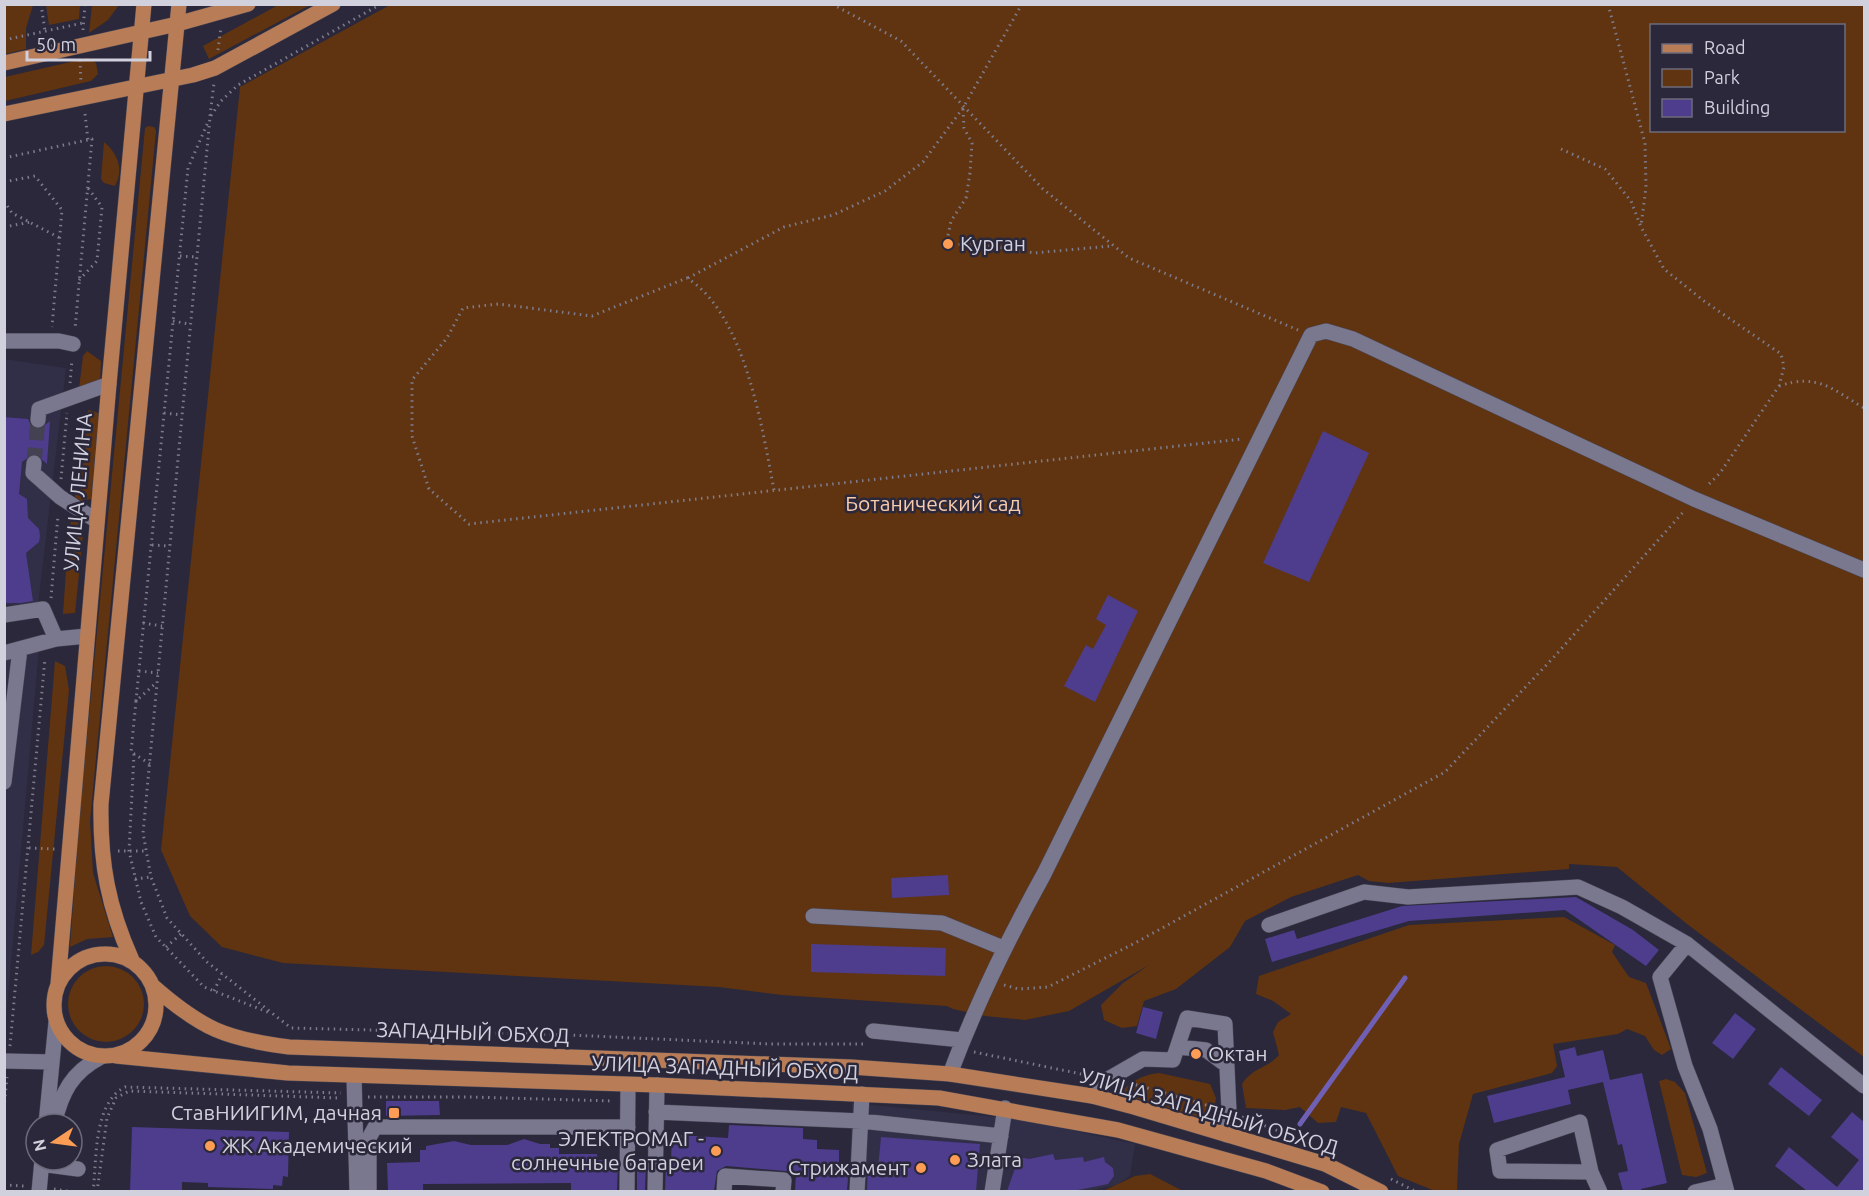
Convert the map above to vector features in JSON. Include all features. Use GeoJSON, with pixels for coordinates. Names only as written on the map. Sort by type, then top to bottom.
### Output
{"type":"FeatureCollection","features":[{"type":"Feature","properties":{"kind":"main road","name":"УЛИЦА ЛЕНИНА"},"geometry":{"type":"LineString","coordinates":[[58,984],[144,4]]}},
{"type":"Feature","properties":{"kind":"main road"},"geometry":{"type":"LineString","coordinates":[[132,960],[113,915],[103,871],[100,851],[101,804],[179,4]]}},
{"type":"Feature","properties":{"kind":"main road"},"geometry":{"type":"LineString","coordinates":[[4,63],[177,24],[249,4]]}},
{"type":"Feature","properties":{"kind":"main road"},"geometry":{"type":"LineString","coordinates":[[4,114],[172,81],[214,68],[333,4]]}},
{"type":"Feature","properties":{"kind":"main road"},"geometry":{"type":"LineString","coordinates":[[98,953],[116,954],[132,960],[145,972],[154,987],[157,1004],[154,1022],[146,1038],[132,1049],[108,1056],[82,1051],[66,1039],[56,1022],[54,1003],[58,984],[68,969],[81,959],[98,953]]}},
{"type":"Feature","properties":{"kind":"main road","name":"ЗАПАДНЫЙ ОБХОД"},"geometry":{"type":"LineString","coordinates":[[154,987],[211,1029],[247,1042],[289,1047],[851,1067],[950,1074]]}},
{"type":"Feature","properties":{"kind":"main road","name":"УЛИЦА ЗАПАДНЫЙ ОБХОД"},"geometry":{"type":"LineString","coordinates":[[108,1056],[245,1070],[354,1076],[657,1085],[939,1098],[1118,1130],[1266,1172],[1322,1191]]}},
{"type":"Feature","properties":{"kind":"main road","name":"УЛИЦА ЗАПАДНЫЙ ОБХОД"},"geometry":{"type":"LineString","coordinates":[[950,1074],[1092,1096],[1325,1164],[1381,1191]]}},
{"type":"Feature","properties":{"kind":"street"},"geometry":{"type":"LineString","coordinates":[[950,1074],[962,1040],[1003,948],[1044,874],[1311,335],[1326,332],[1353,339],[1694,500],[1864,570]]}},
{"type":"Feature","properties":{"kind":"street"},"geometry":{"type":"LineString","coordinates":[[4,342],[51,341],[73,344]]}},
{"type":"Feature","properties":{"kind":"street"},"geometry":{"type":"LineString","coordinates":[[38,420],[39,409],[109,384]]}},
{"type":"Feature","properties":{"kind":"street"},"geometry":{"type":"LineString","coordinates":[[34,463],[33,473],[60,497],[97,521]]}},
{"type":"Feature","properties":{"kind":"street"},"geometry":{"type":"LineString","coordinates":[[4,615],[44,609],[56,639]]}},
{"type":"Feature","properties":{"kind":"street"},"geometry":{"type":"LineString","coordinates":[[4,653],[56,639],[87,636]]}},
{"type":"Feature","properties":{"kind":"street"},"geometry":{"type":"LineString","coordinates":[[4,782],[20,649]]}},
{"type":"Feature","properties":{"kind":"street"},"geometry":{"type":"LineString","coordinates":[[1269,925],[1364,892],[1408,897],[1578,887],[1622,907],[1687,944],[1864,1086]]}},
{"type":"Feature","properties":{"kind":"street"},"geometry":{"type":"LineString","coordinates":[[813,916],[942,923],[1003,948]]}},
{"type":"Feature","properties":{"kind":"street"},"geometry":{"type":"LineString","coordinates":[[1687,944],[1660,977],[1686,1066],[1710,1129],[1726,1188],[1695,1191]]}},
{"type":"Feature","properties":{"kind":"street"},"geometry":{"type":"LineString","coordinates":[[1092,1096],[1110,1078],[1143,1059],[1173,1060],[1187,1018],[1225,1024],[1225,1064],[1229,1112],[1227,1135]]}},
{"type":"Feature","properties":{"kind":"street"},"geometry":{"type":"LineString","coordinates":[[47,1112],[56,1022]]}},
{"type":"Feature","properties":{"kind":"street"},"geometry":{"type":"LineString","coordinates":[[873,1031],[962,1040]]}},
{"type":"Feature","properties":{"kind":"street"},"geometry":{"type":"LineString","coordinates":[[1179,1047],[1206,1050],[1225,1064]]}},
{"type":"Feature","properties":{"kind":"street"},"geometry":{"type":"LineString","coordinates":[[57,1112],[69,1081],[85,1065],[108,1056]]}},
{"type":"Feature","properties":{"kind":"street"},"geometry":{"type":"LineString","coordinates":[[4,1061],[52,1062]]}},
{"type":"Feature","properties":{"kind":"street"},"geometry":{"type":"LineString","coordinates":[[354,1076],[357,1191]]}},
{"type":"Feature","properties":{"kind":"street"},"geometry":{"type":"LineString","coordinates":[[627,1084],[627,1191]]}},
{"type":"Feature","properties":{"kind":"street"},"geometry":{"type":"LineString","coordinates":[[655,1191],[657,1085]]}},
{"type":"Feature","properties":{"kind":"street"},"geometry":{"type":"LineString","coordinates":[[857,1191],[862,1095]]}},
{"type":"Feature","properties":{"kind":"street"},"geometry":{"type":"LineString","coordinates":[[992,1191],[1005,1108]]}},
{"type":"Feature","properties":{"kind":"street"},"geometry":{"type":"LineString","coordinates":[[656,1112],[861,1121],[1001,1136]]}},
{"type":"Feature","properties":{"kind":"street"},"geometry":{"type":"LineString","coordinates":[[1592,1172],[1500,1172],[1497,1150],[1580,1122],[1592,1172],[1600,1191]]}},
{"type":"Feature","properties":{"kind":"street"},"geometry":{"type":"LineString","coordinates":[[369,1191],[369,1138],[375,1127],[628,1127]]}},
{"type":"Feature","properties":{"kind":"street"},"geometry":{"type":"LineString","coordinates":[[724,1191],[725,1176],[784,1180],[783,1191]]}},
{"type":"Feature","properties":{"kind":"path"},"geometry":{"type":"LineString","coordinates":[[41,4],[45,31]]}},
{"type":"Feature","properties":{"kind":"path"},"geometry":{"type":"LineString","coordinates":[[82,34],[85,4]]}},
{"type":"Feature","properties":{"kind":"path"},"geometry":{"type":"LineString","coordinates":[[150,764],[131,752],[188,168],[210,117],[221,101],[238,85],[383,4]]}},
{"type":"Feature","properties":{"kind":"path"},"geometry":{"type":"LineString","coordinates":[[832,4],[901,41],[1043,189],[1129,258],[1311,335]]}},
{"type":"Feature","properties":{"kind":"path"},"geometry":{"type":"LineString","coordinates":[[1022,4],[963,108],[923,162],[885,191],[833,215],[784,227],[687,278],[592,316],[498,304],[463,308],[447,338],[412,380],[412,436],[429,489],[469,524],[1262,436]]}},
{"type":"Feature","properties":{"kind":"path"},"geometry":{"type":"LineString","coordinates":[[1608,4],[1645,143],[1646,187],[1641,227]]}},
{"type":"Feature","properties":{"kind":"path"},"geometry":{"type":"LineString","coordinates":[[4,40],[83,23]]}},
{"type":"Feature","properties":{"kind":"path"},"geometry":{"type":"LineString","coordinates":[[217,56],[221,25]]}},
{"type":"Feature","properties":{"kind":"path"},"geometry":{"type":"LineString","coordinates":[[80,55],[82,87]]}},
{"type":"Feature","properties":{"kind":"path"},"geometry":{"type":"LineString","coordinates":[[214,76],[144,833],[151,878],[167,918],[207,962],[291,1028]]}},
{"type":"Feature","properties":{"kind":"path"},"geometry":{"type":"LineString","coordinates":[[4,158],[90,139],[84,108]]}},
{"type":"Feature","properties":{"kind":"path"},"geometry":{"type":"LineString","coordinates":[[963,108],[964,128],[972,143],[970,173],[966,198],[951,221],[946,245],[978,244],[1034,253],[1077,247],[1112,246]]}},
{"type":"Feature","properties":{"kind":"path"},"geometry":{"type":"LineString","coordinates":[[988,980],[1019,990],[1048,987],[1135,943],[1445,772],[1553,658],[1720,473],[1779,386],[1784,367],[1781,354],[1704,301],[1664,269],[1641,227],[1631,201],[1605,169],[1561,149]]}},
{"type":"Feature","properties":{"kind":"path"},"geometry":{"type":"LineString","coordinates":[[4,182],[35,176],[62,210],[51,341]]}},
{"type":"Feature","properties":{"kind":"path"},"geometry":{"type":"LineString","coordinates":[[79,280],[97,261],[102,207],[87,186]]}},
{"type":"Feature","properties":{"kind":"path"},"geometry":{"type":"LineString","coordinates":[[4,201],[12,213],[32,221],[60,238]]}},
{"type":"Feature","properties":{"kind":"path"},"geometry":{"type":"LineString","coordinates":[[4,227],[32,221]]}},
{"type":"Feature","properties":{"kind":"path"},"geometry":{"type":"LineString","coordinates":[[180,256],[196,257]]}},
{"type":"Feature","properties":{"kind":"path"},"geometry":{"type":"LineString","coordinates":[[687,278],[701,287],[737,341],[761,423],[774,490]]}},
{"type":"Feature","properties":{"kind":"path"},"geometry":{"type":"LineString","coordinates":[[173,321],[190,324]]}},
{"type":"Feature","properties":{"kind":"path"},"geometry":{"type":"LineString","coordinates":[[1779,386],[1798,379],[1819,382],[1864,408]]}},
{"type":"Feature","properties":{"kind":"path"},"geometry":{"type":"LineString","coordinates":[[165,413],[182,415]]}},
{"type":"Feature","properties":{"kind":"path"},"geometry":{"type":"LineString","coordinates":[[152,544],[170,546]]}},
{"type":"Feature","properties":{"kind":"path"},"geometry":{"type":"LineString","coordinates":[[143,623],[162,626]]}},
{"type":"Feature","properties":{"kind":"path"},"geometry":{"type":"LineString","coordinates":[[139,671],[158,674]]}},
{"type":"Feature","properties":{"kind":"path"},"geometry":{"type":"LineString","coordinates":[[136,701],[157,682]]}},
{"type":"Feature","properties":{"kind":"path"},"geometry":{"type":"LineString","coordinates":[[134,754],[129,851],[141,902],[152,928],[166,947],[204,987],[275,1015]]}},
{"type":"Feature","properties":{"kind":"path"},"geometry":{"type":"LineString","coordinates":[[135,879],[151,878]]}},
{"type":"Feature","properties":{"kind":"path"},"geometry":{"type":"LineString","coordinates":[[166,947],[181,934]]}},
{"type":"Feature","properties":{"kind":"path"},"geometry":{"type":"LineString","coordinates":[[214,991],[222,974]]}},
{"type":"Feature","properties":{"kind":"path"},"geometry":{"type":"LineString","coordinates":[[95,1191],[104,1107],[110,1097],[125,1087],[354,1095]]}},
{"type":"Feature","properties":{"kind":"path"},"geometry":{"type":"LineString","coordinates":[[95,1191],[107,1118],[116,1098],[129,1092],[469,1096],[628,1102]]}},
{"type":"Feature","properties":{"kind":"shaded area"},"geometry":{"type":"Polygon","coordinates":[[[4,359],[66,368],[38,605],[5,605],[4,359]]]}},
{"type":"Feature","properties":{"kind":"shaded area"},"geometry":{"type":"Polygon","coordinates":[[[40,638],[5,1031],[5,646],[40,638]]]}},
{"type":"Feature","properties":{"kind":"shaded area"},"geometry":{"type":"Polygon","coordinates":[[[852,1103],[1025,1120],[1135,1144],[1130,1176],[1116,1185],[1088,1191],[849,1192],[852,1103]]]}},
{"type":"Feature","properties":{"kind":"green space"},"geometry":{"type":"Polygon","coordinates":[[[280,4],[310,5],[209,59],[203,46],[280,4]]]}},
{"type":"Feature","properties":{"kind":"green space"},"geometry":{"type":"Polygon","coordinates":[[[4,5],[33,5],[26,28],[26,49],[5,54],[4,5]]]}},
{"type":"Feature","properties":{"kind":"green space"},"geometry":{"type":"Polygon","coordinates":[[[46,5],[80,5],[79,19],[49,25],[46,5]]]}},
{"type":"Feature","properties":{"kind":"green space"},"geometry":{"type":"Polygon","coordinates":[[[92,5],[119,5],[108,20],[89,33],[92,5]]]}},
{"type":"Feature","properties":{"kind":"green space","name":"Ботанический сад"},"geometry":{"type":"Polygon","coordinates":[[[390,5],[1864,5],[1864,1057],[1687,924],[1617,867],[1569,864],[1569,869],[1388,883],[1369,881],[1358,875],[1291,897],[1245,921],[1230,947],[1176,989],[1144,1001],[1137,1026],[1122,1028],[1104,1020],[1101,1005],[1123,983],[1149,965],[1069,1011],[1025,1020],[985,1016],[947,1006],[782,995],[719,987],[283,963],[222,947],[190,916],[161,850],[240,87],[390,5]]]}},
{"type":"Feature","properties":{"kind":"green space"},"geometry":{"type":"Polygon","coordinates":[[[88,58],[96,63],[98,74],[91,81],[5,101],[5,77],[88,58]]]}},
{"type":"Feature","properties":{"kind":"green space"},"geometry":{"type":"Polygon","coordinates":[[[154,127],[156,131],[90,821],[93,873],[113,937],[87,939],[70,947],[79,821],[145,128],[154,127]]]}},
{"type":"Feature","properties":{"kind":"green space"},"geometry":{"type":"Polygon","coordinates":[[[104,142],[118,162],[119,174],[115,186],[104,183],[101,179],[104,142]]]}},
{"type":"Feature","properties":{"kind":"green space"},"geometry":{"type":"Polygon","coordinates":[[[87,351],[101,361],[100,382],[79,389],[83,356],[87,351]]]}},
{"type":"Feature","properties":{"kind":"green space"},"geometry":{"type":"Polygon","coordinates":[[[89,410],[99,413],[91,499],[82,501],[75,498],[83,418],[89,410]]]}},
{"type":"Feature","properties":{"kind":"green space"},"geometry":{"type":"Polygon","coordinates":[[[73,515],[84,525],[75,613],[63,614],[69,528],[73,515]]]}},
{"type":"Feature","properties":{"kind":"green space"},"geometry":{"type":"Polygon","coordinates":[[[55,661],[65,666],[69,690],[44,945],[38,952],[31,955],[55,661]]]}},
{"type":"Feature","properties":{"kind":"green space"},"geometry":{"type":"Polygon","coordinates":[[[1564,917],[1615,945],[1612,952],[1629,977],[1646,983],[1671,1049],[1662,1055],[1654,1050],[1645,1036],[1627,1029],[1618,1034],[1553,1044],[1557,1066],[1552,1073],[1473,1094],[1459,1144],[1457,1191],[1435,1191],[1398,1176],[1366,1113],[1341,1107],[1336,1122],[1318,1123],[1300,1107],[1285,1110],[1246,1108],[1242,1084],[1251,1074],[1279,1055],[1273,1032],[1278,1022],[1291,1014],[1273,1001],[1256,994],[1259,976],[1409,925],[1564,917]]]}},
{"type":"Feature","properties":{"kind":"green space"},"geometry":{"type":"Polygon","coordinates":[[[99,966],[113,966],[127,972],[138,983],[142,989],[144,1004],[142,1019],[133,1031],[121,1040],[99,1042],[85,1036],[74,1025],[68,1011],[68,997],[74,983],[85,972],[99,966]]]}},
{"type":"Feature","properties":{"kind":"green space"},"geometry":{"type":"Polygon","coordinates":[[[1159,1073],[1210,1084],[1216,1098],[1213,1121],[1121,1094],[1137,1079],[1159,1073]]]}},
{"type":"Feature","properties":{"kind":"green space"},"geometry":{"type":"Polygon","coordinates":[[[1666,1079],[1675,1082],[1685,1093],[1707,1173],[1696,1177],[1682,1175],[1659,1081],[1666,1079]]]}},
{"type":"Feature","properties":{"kind":"green space"},"geometry":{"type":"Polygon","coordinates":[[[1150,1174],[1183,1191],[1103,1191],[1135,1176],[1150,1174]]]}},
{"type":"Feature","properties":{"kind":"building"},"geometry":{"type":"Polygon","coordinates":[[[4,417],[28,419],[32,428],[38,430],[50,421],[47,464],[34,453],[22,462],[19,494],[27,499],[28,518],[39,529],[40,536],[39,542],[26,553],[33,601],[21,603],[4,603],[4,417]]]}},
{"type":"Feature","properties":{"kind":"building"},"geometry":{"type":"Polygon","coordinates":[[[1323,431],[1369,453],[1309,582],[1263,563],[1323,431]]]}},
{"type":"Feature","properties":{"kind":"building"},"geometry":{"type":"Polygon","coordinates":[[[1108,595],[1138,611],[1095,702],[1064,686],[1086,645],[1093,649],[1106,625],[1096,619],[1108,595]]]}},
{"type":"Feature","properties":{"kind":"building"},"geometry":{"type":"Polygon","coordinates":[[[948,875],[949,895],[892,898],[891,878],[948,875]]]}},
{"type":"Feature","properties":{"kind":"building"},"geometry":{"type":"Polygon","coordinates":[[[1576,897],[1633,930],[1659,950],[1646,966],[1565,910],[1409,921],[1272,962],[1265,939],[1294,930],[1297,939],[1402,906],[1576,897]]]}},
{"type":"Feature","properties":{"kind":"building"},"geometry":{"type":"Polygon","coordinates":[[[811,944],[946,948],[945,976],[811,972],[811,944]]]}},
{"type":"Feature","properties":{"kind":"building"},"geometry":{"type":"Polygon","coordinates":[[[1143,1007],[1163,1012],[1156,1039],[1136,1033],[1143,1007]]]}},
{"type":"Feature","properties":{"kind":"building"},"geometry":{"type":"Polygon","coordinates":[[[1735,1013],[1756,1029],[1733,1059],[1712,1043],[1735,1013]]]}},
{"type":"Feature","properties":{"kind":"building"},"geometry":{"type":"Polygon","coordinates":[[[1575,1047],[1577,1056],[1603,1050],[1610,1080],[1642,1073],[1667,1183],[1641,1189],[1641,1191],[1623,1191],[1618,1173],[1628,1171],[1622,1144],[1618,1145],[1603,1082],[1568,1090],[1571,1104],[1494,1123],[1487,1096],[1565,1077],[1559,1051],[1575,1047]]]}},
{"type":"Feature","properties":{"kind":"building"},"geometry":{"type":"Polygon","coordinates":[[[1781,1067],[1822,1100],[1809,1116],[1768,1084],[1781,1067]]]}},
{"type":"Feature","properties":{"kind":"building"},"geometry":{"type":"Polygon","coordinates":[[[386,1101],[439,1101],[440,1115],[386,1116],[386,1101]]]}},
{"type":"Feature","properties":{"kind":"building"},"geometry":{"type":"Polygon","coordinates":[[[1852,1112],[1864,1122],[1864,1191],[1807,1191],[1775,1166],[1789,1147],[1837,1187],[1859,1160],[1831,1137],[1852,1112]]]}},
{"type":"Feature","properties":{"kind":"building"},"geometry":{"type":"Polygon","coordinates":[[[729,1125],[803,1128],[803,1139],[817,1140],[817,1149],[839,1150],[839,1163],[849,1166],[847,1191],[795,1191],[796,1172],[726,1166],[717,1171],[714,1191],[665,1191],[666,1158],[671,1159],[672,1138],[680,1139],[680,1135],[728,1138],[729,1125]]]}},
{"type":"Feature","properties":{"kind":"building","name":"ЖК Академический"},"geometry":{"type":"Polygon","coordinates":[[[132,1127],[289,1132],[288,1177],[283,1176],[282,1186],[273,1185],[273,1189],[208,1187],[208,1183],[182,1182],[182,1191],[130,1191],[132,1127]]]}},
{"type":"Feature","properties":{"kind":"building"},"geometry":{"type":"Polygon","coordinates":[[[881,1137],[980,1144],[976,1191],[867,1191],[868,1167],[878,1168],[881,1137]]]}},
{"type":"Feature","properties":{"kind":"building"},"geometry":{"type":"Polygon","coordinates":[[[524,1139],[540,1144],[550,1144],[550,1148],[559,1148],[559,1154],[597,1154],[598,1160],[612,1160],[612,1164],[618,1164],[617,1191],[571,1191],[571,1183],[423,1184],[423,1191],[388,1191],[387,1163],[420,1162],[420,1150],[426,1150],[426,1146],[454,1141],[471,1145],[507,1145],[524,1139]]]}},
{"type":"Feature","properties":{"kind":"building"},"geometry":{"type":"Polygon","coordinates":[[[1053,1154],[1055,1160],[1083,1157],[1084,1162],[1104,1157],[1105,1162],[1113,1168],[1114,1176],[1108,1184],[1073,1191],[1007,1191],[1019,1157],[1029,1159],[1053,1154]]]}},
{"type":"Feature","properties":{"kind":"building"},"geometry":{"type":"Polygon","coordinates":[[[637,1164],[646,1164],[645,1191],[637,1191],[637,1164]]]}},
{"type":"Feature","properties":{"kind":"waterway"},"geometry":{"type":"LineString","coordinates":[[1300,1124],[1405,978]]}},
{"type":"Feature","properties":{"kind":"tunnel"},"geometry":{"type":"LineString","coordinates":[[34,463],[38,420]]}},
{"type":"Feature","properties":{"kind":"place","name":"Курган"},"geometry":{"type":"Point","coordinates":[948,244]}},
{"type":"Feature","properties":{"kind":"place","name":"Октан"},"geometry":{"type":"Point","coordinates":[1196,1054]}},
{"type":"Feature","properties":{"kind":"place","name":"СтавНИИГИМ, дачная"},"geometry":{"type":"Point","coordinates":[394,1113]}},
{"type":"Feature","properties":{"kind":"place","name":"ЖК Академический"},"geometry":{"type":"Point","coordinates":[210,1146]}},
{"type":"Feature","properties":{"kind":"place","name":"ЭЛЕКТРОМАГ - солнечные батареи"},"geometry":{"type":"Point","coordinates":[716,1151]}},
{"type":"Feature","properties":{"kind":"place","name":"Злата"},"geometry":{"type":"Point","coordinates":[955,1160]}},
{"type":"Feature","properties":{"kind":"place","name":"Стрижамент"},"geometry":{"type":"Point","coordinates":[921,1168]}}]}
